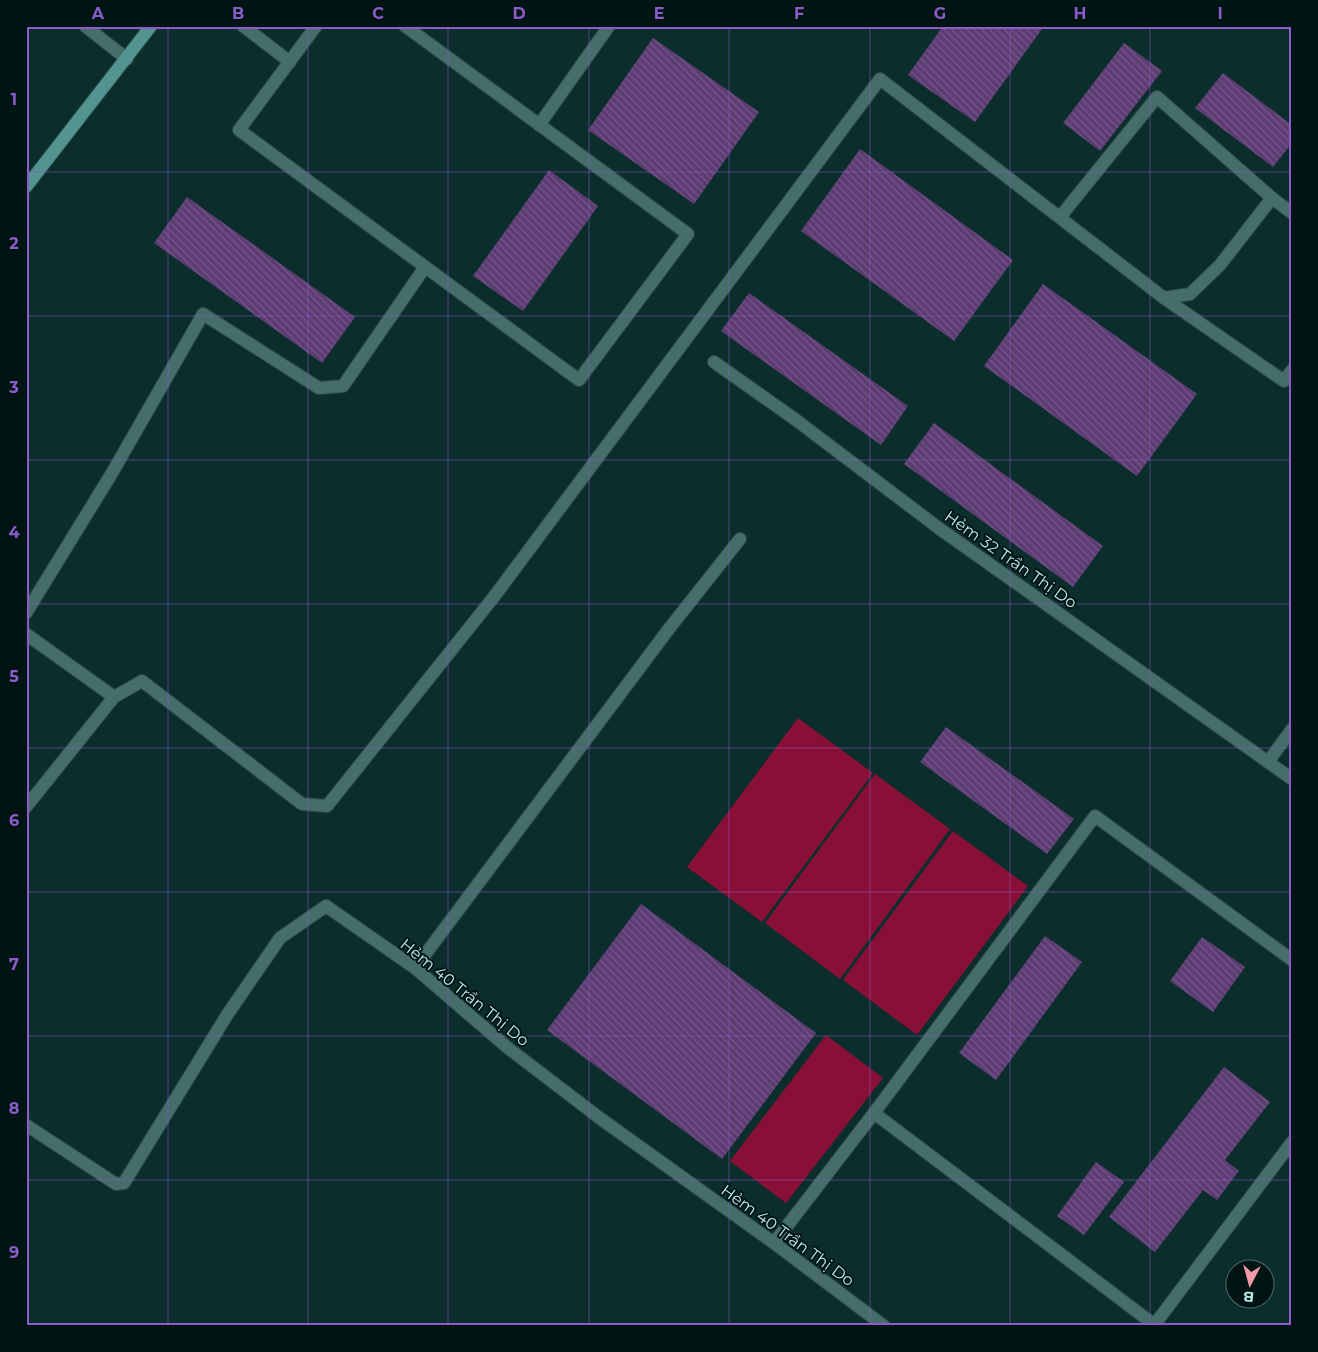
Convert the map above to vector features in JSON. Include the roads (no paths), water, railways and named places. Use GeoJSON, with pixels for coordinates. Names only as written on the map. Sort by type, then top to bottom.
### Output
{"type":"FeatureCollection","features":[{"type":"Feature","properties":{"kind":"street"},"geometry":{"type":"LineString","coordinates":[[85,26],[127,59]]}},
{"type":"Feature","properties":{"kind":"street"},"geometry":{"type":"LineString","coordinates":[[26,186],[151,26]]}},
{"type":"Feature","properties":{"kind":"street"},"geometry":{"type":"LineString","coordinates":[[243,26],[290,62]]}},
{"type":"Feature","properties":{"kind":"street"},"geometry":{"type":"LineString","coordinates":[[316,26],[238,130],[579,380],[688,234],[405,26]]}},
{"type":"Feature","properties":{"kind":"street"},"geometry":{"type":"LineString","coordinates":[[539,125],[609,26]]}},
{"type":"Feature","properties":{"kind":"street"},"geometry":{"type":"LineString","coordinates":[[26,808],[114,697],[142,681],[302,804],[327,806],[493,598],[880,79],[1164,298],[1284,380],[1292,370]]}},
{"type":"Feature","properties":{"kind":"street"},"geometry":{"type":"LineString","coordinates":[[1060,217],[1157,97],[1272,198],[1292,213]]}},
{"type":"Feature","properties":{"kind":"street"},"geometry":{"type":"LineString","coordinates":[[1164,298],[1190,294],[1220,265],[1272,198]]}},
{"type":"Feature","properties":{"kind":"street"},"geometry":{"type":"LineString","coordinates":[[26,613],[112,473],[203,314],[319,388],[343,386],[426,267]]}},
{"type":"Feature","properties":{"kind":"street","name":"Hẻm 32 Trần Thị Do"},"geometry":{"type":"LineString","coordinates":[[714,362],[796,420],[940,528],[1292,779]]}},
{"type":"Feature","properties":{"kind":"street"},"geometry":{"type":"LineString","coordinates":[[415,968],[668,630],[740,539]]}},
{"type":"Feature","properties":{"kind":"street"},"geometry":{"type":"LineString","coordinates":[[26,634],[114,697]]}},
{"type":"Feature","properties":{"kind":"street"},"geometry":{"type":"LineString","coordinates":[[1268,762],[1292,729]]}},
{"type":"Feature","properties":{"kind":"street"},"geometry":{"type":"LineString","coordinates":[[774,1243],[874,1113],[1095,816],[1292,960]]}},
{"type":"Feature","properties":{"kind":"street","name":"Hẻm 40 Trần Thị Do"},"geometry":{"type":"LineString","coordinates":[[26,1125],[111,1182],[116,1184],[124,1183],[227,1015],[280,938],[326,906],[415,968],[508,1048],[601,1119],[774,1243],[884,1326]]}},
{"type":"Feature","properties":{"kind":"street"},"geometry":{"type":"LineString","coordinates":[[874,1113],[1155,1325],[1292,1142]]}}]}
